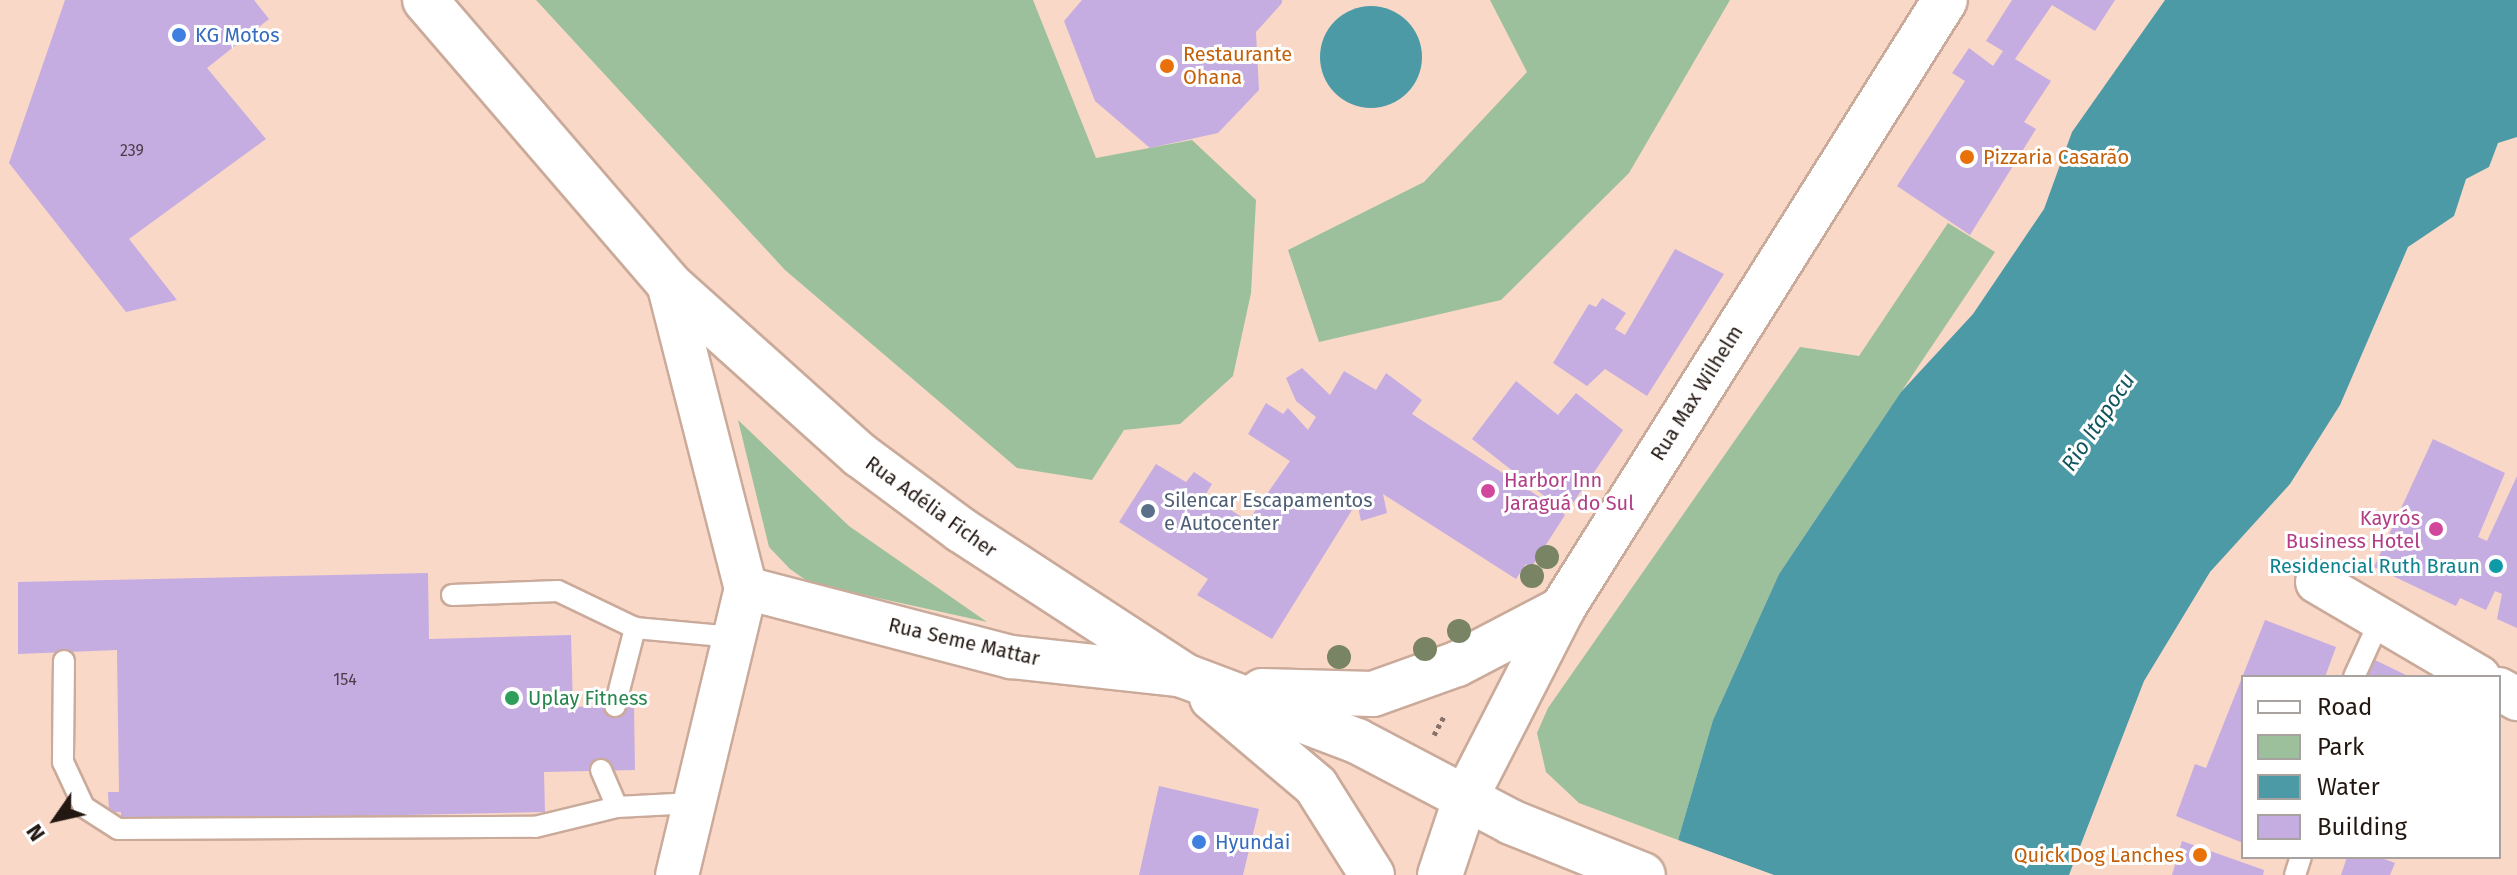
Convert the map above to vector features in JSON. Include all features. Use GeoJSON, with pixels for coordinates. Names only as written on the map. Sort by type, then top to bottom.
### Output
{"type":"FeatureCollection","features":[{"type":"Feature","properties":{"kind":"main road","name":"Rua Adélia Ficher"},"geometry":{"type":"LineString","coordinates":[[425,0],[668,283],[860,455],[1035,582],[1185,676],[1357,741],[1563,846],[1643,875]]}},
{"type":"Feature","properties":{"kind":"main road","name":"Rua Max Wilhelm"},"geometry":{"type":"LineString","coordinates":[[1440,875],[1466,797],[1562,609],[1945,0]]}},
{"type":"Feature","properties":{"kind":"main road"},"geometry":{"type":"LineString","coordinates":[[1185,676],[1275,694],[1373,694],[1457,664],[1562,609]]}},
{"type":"Feature","properties":{"kind":"main road"},"geometry":{"type":"LineString","coordinates":[[1185,676],[1316,786],[1372,875]]}},
{"type":"Feature","properties":{"kind":"street"},"geometry":{"type":"LineString","coordinates":[[668,283],[746,588],[677,875]]}},
{"type":"Feature","properties":{"kind":"street"},"geometry":{"type":"LineString","coordinates":[[2317,582],[2476,675]]}},
{"type":"Feature","properties":{"kind":"street","name":"Rua Seme Mattar"},"geometry":{"type":"LineString","coordinates":[[746,588],[1011,657],[1185,676]]}},
{"type":"Feature","properties":{"kind":"lane"},"geometry":{"type":"LineString","coordinates":[[452,595],[558,591],[635,628],[734,637]]}},
{"type":"Feature","properties":{"kind":"lane"},"geometry":{"type":"LineString","coordinates":[[2355,675],[2380,620]]}},
{"type":"Feature","properties":{"kind":"lane"},"geometry":{"type":"LineString","coordinates":[[615,706],[635,628]]}},
{"type":"Feature","properties":{"kind":"lane"},"geometry":{"type":"LineString","coordinates":[[64,661],[63,762],[84,807],[118,829],[535,827],[617,807],[694,803]]}},
{"type":"Feature","properties":{"kind":"lane"},"geometry":{"type":"LineString","coordinates":[[601,770],[617,807]]}},
{"type":"Feature","properties":{"kind":"green space"},"geometry":{"type":"Polygon","coordinates":[[[536,0],[1033,0],[1096,158],[1192,140],[1256,200],[1251,293],[1233,376],[1180,424],[1124,430],[1092,480],[1017,468],[785,270],[536,0]]]}},
{"type":"Feature","properties":{"kind":"green space"},"geometry":{"type":"Polygon","coordinates":[[[1490,0],[1730,0],[1629,173],[1501,300],[1319,342],[1288,250],[1424,182],[1527,72],[1490,0]]]}},
{"type":"Feature","properties":{"kind":"green space"},"geometry":{"type":"Polygon","coordinates":[[[1948,223],[1995,252],[1779,574],[1713,720],[1678,840],[1579,803],[1546,772],[1537,733],[1548,708],[1800,347],[1859,356],[1948,223]]]}},
{"type":"Feature","properties":{"kind":"green space"},"geometry":{"type":"Polygon","coordinates":[[[738,420],[849,526],[987,622],[810,583],[790,569],[769,547],[738,420]]]}},
{"type":"Feature","properties":{"kind":"water","name":"Rio Itapocu"},"geometry":{"type":"Polygon","coordinates":[[[2165,0],[2517,0],[2517,137],[2498,143],[2489,167],[2466,179],[2454,216],[2408,247],[2340,405],[2290,484],[2210,572],[2144,681],[2069,875],[1773,875],[1678,840],[1713,720],[1779,574],[1901,392],[1973,314],[2044,209],[2072,132],[2165,0]]]}},
{"type":"Feature","properties":{"kind":"water"},"geometry":{"type":"Polygon","coordinates":[[[1371,6],[1390,10],[1407,21],[1418,38],[1422,57],[1418,76],[1407,93],[1390,104],[1371,108],[1352,104],[1335,93],[1324,76],[1320,57],[1324,38],[1335,21],[1352,10],[1371,6]]]}},
{"type":"Feature","properties":{"kind":"pier"},"geometry":{"type":"Polygon","coordinates":[[[1683,842],[1774,875],[1761,875],[1683,842]]]}},
{"type":"Feature","properties":{"kind":"building"},"geometry":{"type":"Polygon","coordinates":[[[65,0],[254,0],[269,19],[207,68],[266,139],[129,239],[177,300],[126,312],[9,163],[65,0]]]}},
{"type":"Feature","properties":{"kind":"building"},"geometry":{"type":"Polygon","coordinates":[[[1082,0],[1282,0],[1282,3],[1256,32],[1259,90],[1218,133],[1150,148],[1095,101],[1064,21],[1082,0]]]}},
{"type":"Feature","properties":{"kind":"building","name":"Pizzaria Casarão"},"geometry":{"type":"Polygon","coordinates":[[[2012,0],[2115,0],[2095,31],[2052,5],[2015,59],[2051,81],[2024,122],[2036,129],[1970,235],[1897,186],[1965,81],[1952,73],[1969,48],[1993,66],[2003,51],[1986,41],[2012,0]]]}},
{"type":"Feature","properties":{"kind":"building"},"geometry":{"type":"Polygon","coordinates":[[[1675,249],[1724,274],[1647,396],[1605,369],[1587,386],[1553,363],[1589,304],[1596,307],[1602,298],[1626,313],[1615,329],[1625,335],[1675,249]]]}},
{"type":"Feature","properties":{"kind":"building"},"geometry":{"type":"Polygon","coordinates":[[[1302,368],[1330,395],[1344,371],[1376,390],[1386,373],[1422,400],[1412,414],[1565,515],[1531,568],[1526,564],[1516,579],[1383,494],[1387,513],[1361,521],[1357,502],[1272,639],[1197,595],[1208,579],[1119,522],[1156,464],[1186,482],[1194,472],[1212,484],[1206,494],[1248,521],[1290,461],[1248,434],[1266,403],[1283,414],[1288,408],[1308,430],[1316,417],[1296,401],[1286,378],[1302,368]]]}},
{"type":"Feature","properties":{"kind":"building"},"geometry":{"type":"Polygon","coordinates":[[[1516,381],[1558,415],[1576,393],[1623,430],[1566,513],[1472,439],[1516,381]]]}},
{"type":"Feature","properties":{"kind":"building","name":"Kayrós Business Hotel"},"geometry":{"type":"Polygon","coordinates":[[[2433,439],[2505,473],[2478,537],[2487,541],[2517,476],[2517,628],[2497,619],[2502,594],[2495,591],[2486,610],[2460,598],[2456,606],[2374,567],[2433,439]]]}},
{"type":"Feature","properties":{"kind":"building"},"geometry":{"type":"Polygon","coordinates":[[[428,573],[429,639],[571,635],[573,707],[634,705],[635,770],[544,772],[545,812],[121,821],[121,812],[109,812],[108,792],[119,792],[117,650],[18,654],[18,582],[428,573]]]}},
{"type":"Feature","properties":{"kind":"building"},"geometry":{"type":"Polygon","coordinates":[[[2265,620],[2336,647],[2326,675],[2243,675],[2265,620]]]}},
{"type":"Feature","properties":{"kind":"building"},"geometry":{"type":"Polygon","coordinates":[[[2375,660],[2406,675],[2367,675],[2375,660]]]}},
{"type":"Feature","properties":{"kind":"building"},"geometry":{"type":"Polygon","coordinates":[[[2241,680],[2241,842],[2176,816],[2195,764],[2206,768],[2241,680]]]}},
{"type":"Feature","properties":{"kind":"building","name":"Hyundai"},"geometry":{"type":"Polygon","coordinates":[[[1159,786],[1259,809],[1243,875],[1139,875],[1159,786]]]}},
{"type":"Feature","properties":{"kind":"building","name":"Quick Dog Lanches"},"geometry":{"type":"Polygon","coordinates":[[[2182,841],[2264,870],[2263,875],[2172,875],[2182,841]]]}},
{"type":"Feature","properties":{"kind":"building"},"geometry":{"type":"Polygon","coordinates":[[[2346,859],[2384,859],[2395,863],[2390,875],[2341,875],[2346,859]]]}},
{"type":"Feature","properties":{"kind":"place","name":"KG Motos"},"geometry":{"type":"Point","coordinates":[179,35]}},
{"type":"Feature","properties":{"kind":"place","name":"Restaurante Ohana"},"geometry":{"type":"Point","coordinates":[1167,66]}},
{"type":"Feature","properties":{"kind":"place","name":"Pizzaria Casarão"},"geometry":{"type":"Point","coordinates":[1967,157]}},
{"type":"Feature","properties":{"kind":"place","name":"Harbor Inn Jaraguá do Sul"},"geometry":{"type":"Point","coordinates":[1488,491]}},
{"type":"Feature","properties":{"kind":"place","name":"Silencar Escapamentos e Autocenter"},"geometry":{"type":"Point","coordinates":[1148,511]}},
{"type":"Feature","properties":{"kind":"place","name":"Kayrós Business Hotel"},"geometry":{"type":"Point","coordinates":[2436,529]}},
{"type":"Feature","properties":{"kind":"place","name":"Residencial Ruth Braun"},"geometry":{"type":"Point","coordinates":[2496,566]}},
{"type":"Feature","properties":{"kind":"place","name":"Uplay Fitness"},"geometry":{"type":"Point","coordinates":[512,698]}},
{"type":"Feature","properties":{"kind":"place","name":"Hyundai"},"geometry":{"type":"Point","coordinates":[1199,842]}},
{"type":"Feature","properties":{"kind":"place","name":"Quick Dog Lanches"},"geometry":{"type":"Point","coordinates":[2200,855]}}]}
